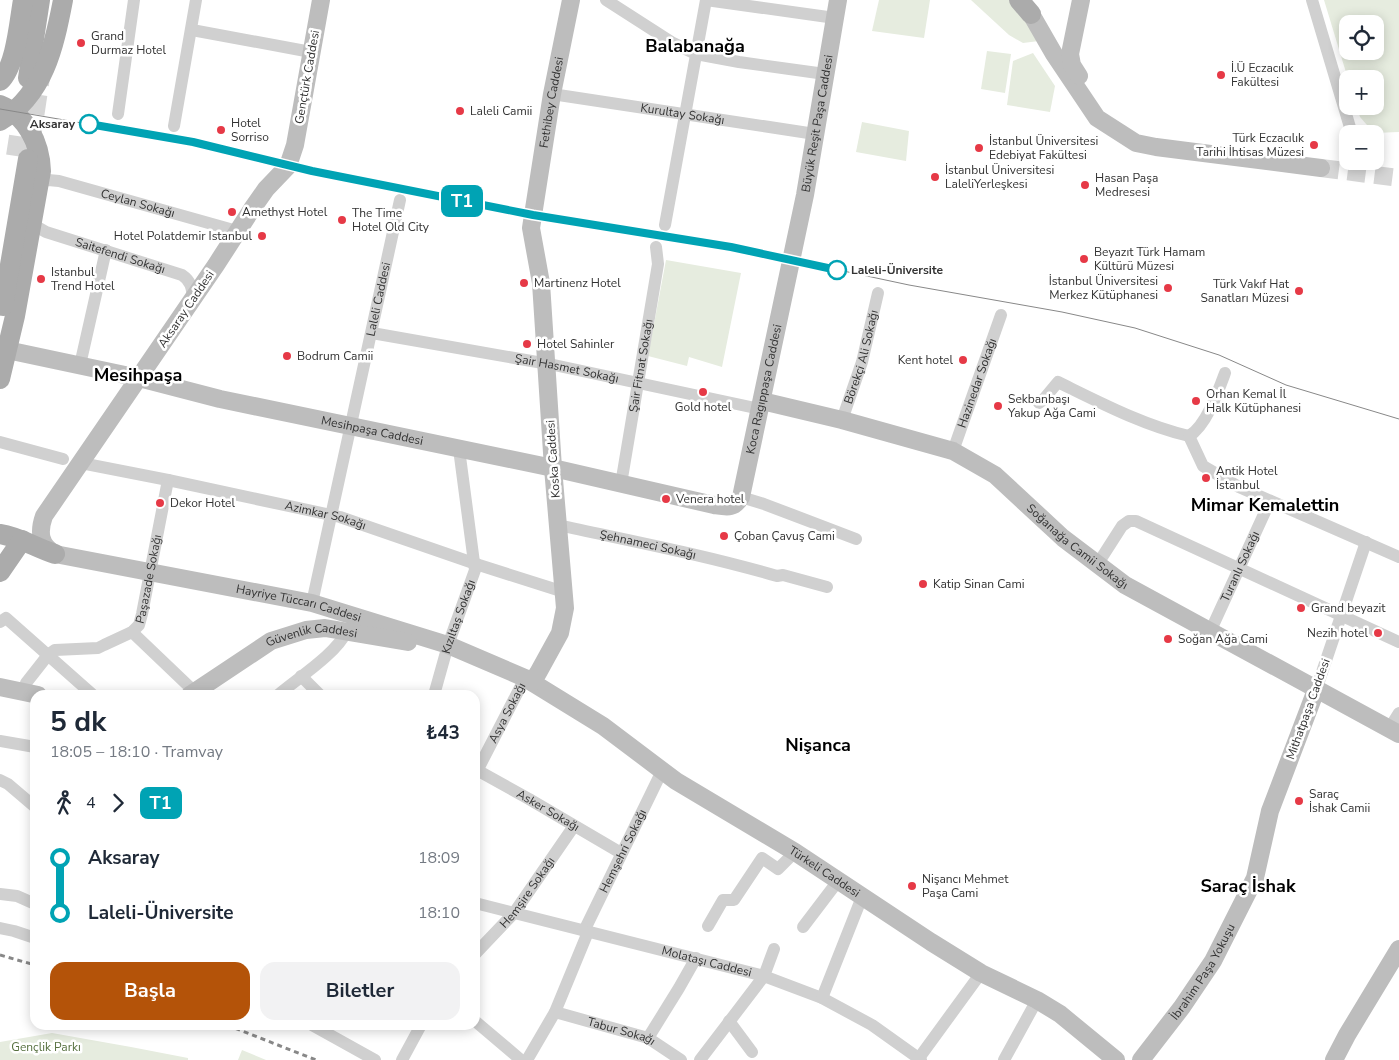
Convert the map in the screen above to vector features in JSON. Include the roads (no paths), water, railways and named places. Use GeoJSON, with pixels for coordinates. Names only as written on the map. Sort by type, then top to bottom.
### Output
{"type":"FeatureCollection","features":[{"type":"Feature","properties":{"kind":"main road"},"geometry":{"type":"LineString","coordinates":[[0,81],[5,76],[10,65],[23,0]]}},
{"type":"Feature","properties":{"kind":"main road"},"geometry":{"type":"LineString","coordinates":[[40,0],[34,77],[51,0]]}},
{"type":"Feature","properties":{"kind":"main road"},"geometry":{"type":"LineString","coordinates":[[0,121],[23,104],[45,71],[63,0]]}},
{"type":"Feature","properties":{"kind":"main road"},"geometry":{"type":"LineString","coordinates":[[0,105],[14,111],[33,136],[40,157],[39,182],[32,224],[15,316],[0,379]]}},
{"type":"Feature","properties":{"kind":"main road"},"geometry":{"type":"LineString","coordinates":[[0,254],[22,157],[0,325]]}},
{"type":"Feature","properties":{"kind":"main road"},"geometry":{"type":"LineString","coordinates":[[0,534],[22,540],[55,554]]}},
{"type":"Feature","properties":{"kind":"main road"},"geometry":{"type":"LineString","coordinates":[[0,572],[22,540]]}},
{"type":"Feature","properties":{"kind":"street"},"geometry":{"type":"LineString","coordinates":[[118,114],[134,0]]}},
{"type":"Feature","properties":{"kind":"street"},"geometry":{"type":"LineString","coordinates":[[174,126],[196,0]]}},
{"type":"Feature","properties":{"kind":"street","name":"Gençtürk Caddesi"},"geometry":{"type":"LineString","coordinates":[[292,155],[321,0]]}},
{"type":"Feature","properties":{"kind":"street","name":"Fethibey Caddesi"},"geometry":{"type":"LineString","coordinates":[[531,228],[552,94],[571,0]]}},
{"type":"Feature","properties":{"kind":"street"},"geometry":{"type":"LineString","coordinates":[[606,0],[673,43],[696,54],[825,74]]}},
{"type":"Feature","properties":{"kind":"street"},"geometry":{"type":"LineString","coordinates":[[665,225],[706,0],[835,18]]}},
{"type":"Feature","properties":{"kind":"street","name":"Büyük Reşit Paşa Caddesi"},"geometry":{"type":"LineString","coordinates":[[788,274],[838,0]]}},
{"type":"Feature","properties":{"kind":"street"},"geometry":{"type":"LineString","coordinates":[[1081,0],[1072,38],[1070,54],[1072,64],[1109,126]]}},
{"type":"Feature","properties":{"kind":"street"},"geometry":{"type":"LineString","coordinates":[[1312,0],[1349,125]]}},
{"type":"Feature","properties":{"kind":"street"},"geometry":{"type":"LineString","coordinates":[[1026,5],[1097,118],[1127,138],[1142,145],[1321,168]]}},
{"type":"Feature","properties":{"kind":"street"},"geometry":{"type":"LineString","coordinates":[[192,30],[311,52]]}},
{"type":"Feature","properties":{"kind":"street"},"geometry":{"type":"LineString","coordinates":[[1045,38],[1056,44],[1067,42],[1072,38]]}},
{"type":"Feature","properties":{"kind":"street","name":"Kurultay Sokağı"},"geometry":{"type":"LineString","coordinates":[[552,94],[815,134]]}},
{"type":"Feature","properties":{"kind":"street","name":"Aksaray Caddesi"},"geometry":{"type":"LineString","coordinates":[[22,540],[44,516],[266,189],[288,166],[292,155]]}},
{"type":"Feature","properties":{"kind":"street","name":"Ceylan Sokağı"},"geometry":{"type":"LineString","coordinates":[[39,182],[48,180],[59,181],[237,231]]}},
{"type":"Feature","properties":{"kind":"street","name":"Laleli Caddesi"},"geometry":{"type":"LineString","coordinates":[[312,603],[400,200]]}},
{"type":"Feature","properties":{"kind":"street","name":"Saitefendi Sokağı"},"geometry":{"type":"LineString","coordinates":[[32,224],[46,232],[182,275],[188,279],[192,286],[193,298]]}},
{"type":"Feature","properties":{"kind":"street","name":"Koska Caddesi"},"geometry":{"type":"LineString","coordinates":[[528,680],[538,673],[560,633],[565,608],[553,468],[541,284],[531,228]]}},
{"type":"Feature","properties":{"kind":"street","name":"Şair Fitnat Sokağı"},"geometry":{"type":"LineString","coordinates":[[621,484],[658,264],[656,247]]}},
{"type":"Feature","properties":{"kind":"street"},"geometry":{"type":"LineString","coordinates":[[80,365],[106,250]]}},
{"type":"Feature","properties":{"kind":"street","name":"Koca Ragıppaşa Caddesi"},"geometry":{"type":"LineString","coordinates":[[739,500],[788,274]]}},
{"type":"Feature","properties":{"kind":"street","name":"Börekçi Ali Sokağı"},"geometry":{"type":"LineString","coordinates":[[842,420],[862,362],[878,293]]}},
{"type":"Feature","properties":{"kind":"street","name":"Hazinedar Sokağı"},"geometry":{"type":"LineString","coordinates":[[953,451],[1001,314]]}},
{"type":"Feature","properties":{"kind":"street","name":"Şair Hasmet Sokağı"},"geometry":{"type":"LineString","coordinates":[[372,333],[761,405]]}},
{"type":"Feature","properties":{"kind":"street","name":"Mesihpaşa Caddesi"},"geometry":{"type":"LineString","coordinates":[[7,350],[139,378],[220,399],[553,468],[727,507],[739,500]]}},
{"type":"Feature","properties":{"kind":"street"},"geometry":{"type":"LineString","coordinates":[[1039,403],[1058,382],[1120,413],[1167,431],[1189,436],[1197,430],[1208,412],[1225,373]]}},
{"type":"Feature","properties":{"kind":"street","name":"Soğanağa Camii Sokağı"},"geometry":{"type":"LineString","coordinates":[[761,405],[842,420],[953,451],[995,475],[1052,529],[1125,585],[1394,732]]}},
{"type":"Feature","properties":{"kind":"street"},"geometry":{"type":"LineString","coordinates":[[1189,436],[1203,466],[1270,501],[1399,557]]}},
{"type":"Feature","properties":{"kind":"street"},"geometry":{"type":"LineString","coordinates":[[0,442],[63,459]]}},
{"type":"Feature","properties":{"kind":"street","name":"Kızıltaş Sokağı"},"geometry":{"type":"LineString","coordinates":[[435,690],[448,645],[475,570],[459,449]]}},
{"type":"Feature","properties":{"kind":"street","name":"Azimkar Sokağı"},"geometry":{"type":"LineString","coordinates":[[81,463],[332,514],[564,592]]}},
{"type":"Feature","properties":{"kind":"street","name":"Paşazade Sokağı"},"geometry":{"type":"LineString","coordinates":[[48,655],[55,650],[98,648],[132,632],[139,625],[168,480]]}},
{"type":"Feature","properties":{"kind":"street"},"geometry":{"type":"LineString","coordinates":[[739,500],[764,504],[856,539]]}},
{"type":"Feature","properties":{"kind":"street","name":"Turanlı Sokağı"},"geometry":{"type":"LineString","coordinates":[[1210,632],[1270,501]]}},
{"type":"Feature","properties":{"kind":"street"},"geometry":{"type":"LineString","coordinates":[[44,516],[41,532],[43,543],[47,549],[55,554]]}},
{"type":"Feature","properties":{"kind":"street"},"geometry":{"type":"LineString","coordinates":[[1097,565],[1122,526],[1129,521],[1136,521],[1342,614],[1399,642]]}},
{"type":"Feature","properties":{"kind":"street","name":"Şehnameci Sokağı"},"geometry":{"type":"LineString","coordinates":[[558,525],[740,565],[827,588]]}},
{"type":"Feature","properties":{"kind":"street","name":"Mithatpaşa Caddesi"},"geometry":{"type":"LineString","coordinates":[[1255,878],[1270,811],[1316,690],[1366,542]]}},
{"type":"Feature","properties":{"kind":"street","name":"Hayriye Tüccarı Caddesi"},"geometry":{"type":"LineString","coordinates":[[55,554],[312,603],[448,645],[528,680]]}},
{"type":"Feature","properties":{"kind":"street"},"geometry":{"type":"LineString","coordinates":[[0,622],[6,618],[87,690]]}},
{"type":"Feature","properties":{"kind":"street","name":"Güvenlik Caddesi"},"geometry":{"type":"LineString","coordinates":[[200,690],[271,641],[306,630],[325,628],[436,648],[448,645]]}},
{"type":"Feature","properties":{"kind":"street"},"geometry":{"type":"LineString","coordinates":[[284,690],[340,643],[346,631]]}},
{"type":"Feature","properties":{"kind":"street"},"geometry":{"type":"LineString","coordinates":[[132,632],[190,690]]}},
{"type":"Feature","properties":{"kind":"street"},"geometry":{"type":"LineString","coordinates":[[30,693],[26,683],[48,655]]}},
{"type":"Feature","properties":{"kind":"street"},"geometry":{"type":"LineString","coordinates":[[301,676],[315,690]]}},
{"type":"Feature","properties":{"kind":"street","name":"Türkeli Caddesi"},"geometry":{"type":"LineString","coordinates":[[528,680],[603,726],[676,781],[796,852],[862,897],[981,973],[1037,1000],[1060,1014],[1116,1060]]}},
{"type":"Feature","properties":{"kind":"street","name":"Asya Sokağı"},"geometry":{"type":"LineString","coordinates":[[480,765],[528,680]]}},
{"type":"Feature","properties":{"kind":"street"},"geometry":{"type":"LineString","coordinates":[[0,687],[30,693]]}},
{"type":"Feature","properties":{"kind":"street"},"geometry":{"type":"LineString","coordinates":[[1394,732],[1399,713]]}},
{"type":"Feature","properties":{"kind":"street"},"geometry":{"type":"LineString","coordinates":[[0,741],[30,746]]}},
{"type":"Feature","properties":{"kind":"street","name":"Hemşehri Sokağı"},"geometry":{"type":"LineString","coordinates":[[527,1060],[555,1012],[586,932],[621,853],[662,771]]}},
{"type":"Feature","properties":{"kind":"street","name":"Asker Sokağı"},"geometry":{"type":"LineString","coordinates":[[480,774],[529,798],[621,853]]}},
{"type":"Feature","properties":{"kind":"street"},"geometry":{"type":"LineString","coordinates":[[0,780],[8,784],[30,803]]}},
{"type":"Feature","properties":{"kind":"street","name":"Hemşire Sokağı"},"geometry":{"type":"LineString","coordinates":[[480,949],[514,913],[574,826]]}},
{"type":"Feature","properties":{"kind":"street"},"geometry":{"type":"LineString","coordinates":[[708,926],[723,900],[734,900],[762,858],[778,869],[796,852]]}},
{"type":"Feature","properties":{"kind":"street","name":"İbrahim Paşa Yokuşu"},"geometry":{"type":"LineString","coordinates":[[1141,1060],[1213,961],[1255,878]]}},
{"type":"Feature","properties":{"kind":"street"},"geometry":{"type":"LineString","coordinates":[[804,927],[838,881]]}},
{"type":"Feature","properties":{"kind":"street"},"geometry":{"type":"LineString","coordinates":[[0,894],[17,896],[30,902]]}},
{"type":"Feature","properties":{"kind":"street"},"geometry":{"type":"LineString","coordinates":[[822,998],[862,897]]}},
{"type":"Feature","properties":{"kind":"street","name":"Molataşı Caddesi"},"geometry":{"type":"LineString","coordinates":[[480,904],[764,976],[822,998],[872,1024],[916,1059]]}},
{"type":"Feature","properties":{"kind":"street"},"geometry":{"type":"LineString","coordinates":[[0,928],[30,936]]}},
{"type":"Feature","properties":{"kind":"street"},"geometry":{"type":"LineString","coordinates":[[700,1060],[764,976],[774,949]]}},
{"type":"Feature","properties":{"kind":"street"},"geometry":{"type":"LineString","coordinates":[[1334,1060],[1347,1035],[1399,950]]}},
{"type":"Feature","properties":{"kind":"street"},"geometry":{"type":"LineString","coordinates":[[648,1038],[680,988],[696,958]]}},
{"type":"Feature","properties":{"kind":"street"},"geometry":{"type":"LineString","coordinates":[[916,1059],[981,973]]}},
{"type":"Feature","properties":{"kind":"street"},"geometry":{"type":"LineString","coordinates":[[1004,1060],[1037,1000]]}},
{"type":"Feature","properties":{"kind":"street","name":"Tabur Sokağı"},"geometry":{"type":"LineString","coordinates":[[555,1012],[648,1038],[681,1060]]}},
{"type":"Feature","properties":{"kind":"street"},"geometry":{"type":"LineString","coordinates":[[729,1021],[752,1052]]}},
{"type":"Feature","properties":{"kind":"street"},"geometry":{"type":"LineString","coordinates":[[480,1025],[521,1060]]}},
{"type":"Feature","properties":{"kind":"street"},"geometry":{"type":"LineString","coordinates":[[321,1030],[375,1060]]}},
{"type":"Feature","properties":{"kind":"street"},"geometry":{"type":"LineString","coordinates":[[402,1060],[418,1030]]}},
{"type":"Feature","properties":{"kind":"tunnel"},"geometry":{"type":"LineString","coordinates":[[30,144],[40,77]]}},
{"type":"Feature","properties":{"kind":"tunnel"},"geometry":{"type":"LineString","coordinates":[[16,156],[21,124]]}},
{"type":"Feature","properties":{"kind":"tunnel"},"geometry":{"type":"LineString","coordinates":[[1321,168],[1399,178]]}},
{"type":"Feature","properties":{"kind":"tram line"},"geometry":{"type":"LineString","coordinates":[[0,109],[193,142],[312,171],[533,215],[731,247],[909,285],[1062,312],[1135,328],[1219,355],[1286,385],[1399,419]]}},
{"type":"Feature","properties":{"kind":"tram line","name":"T1"},"geometry":{"type":"LineString","coordinates":[[89,124],[193,142],[312,171],[533,215],[731,247],[837,270]]}},
{"type":"Feature","properties":{"kind":"railway"},"geometry":{"type":"LineString","coordinates":[[0,955],[30,964]]}},
{"type":"Feature","properties":{"kind":"railway"},"geometry":{"type":"LineString","coordinates":[[240,1030],[316,1060]]}},
{"type":"Feature","properties":{"kind":"place","name":"Grand Durmaz Hotel"},"geometry":{"type":"Point","coordinates":[81,43]}},
{"type":"Feature","properties":{"kind":"place","name":"İ.Ü Eczacılık Fakültesi"},"geometry":{"type":"Point","coordinates":[1221,75]}},
{"type":"Feature","properties":{"kind":"place","name":"Laleli Camii"},"geometry":{"type":"Point","coordinates":[460,111]}},
{"type":"Feature","properties":{"kind":"place","name":"Aksaray"},"geometry":{"type":"Point","coordinates":[89,124]}},
{"type":"Feature","properties":{"kind":"place","name":"Hotel Sorriso"},"geometry":{"type":"Point","coordinates":[221,130]}},
{"type":"Feature","properties":{"kind":"place","name":"Türk Eczacılık Tarihi İhtisas Müzesi"},"geometry":{"type":"Point","coordinates":[1314,145]}},
{"type":"Feature","properties":{"kind":"place","name":"İstanbul Üniversitesi Edebiyat Fakültesi"},"geometry":{"type":"Point","coordinates":[979,148]}},
{"type":"Feature","properties":{"kind":"place","name":"İstanbul Üniversitesi LaleliYerleşkesi"},"geometry":{"type":"Point","coordinates":[935,177]}},
{"type":"Feature","properties":{"kind":"place","name":"Hasan Paşa Medresesi"},"geometry":{"type":"Point","coordinates":[1085,185]}},
{"type":"Feature","properties":{"kind":"place","name":"Amethyst Hotel"},"geometry":{"type":"Point","coordinates":[232,212]}},
{"type":"Feature","properties":{"kind":"place","name":"The Time Hotel Old City"},"geometry":{"type":"Point","coordinates":[342,220]}},
{"type":"Feature","properties":{"kind":"place","name":"Hotel Polatdemir Istanbul"},"geometry":{"type":"Point","coordinates":[262,236]}},
{"type":"Feature","properties":{"kind":"place","name":"Beyazıt Türk Hamam Kültürü Müzesi"},"geometry":{"type":"Point","coordinates":[1084,259]}},
{"type":"Feature","properties":{"kind":"place","name":"Laleli-Üniversite"},"geometry":{"type":"Point","coordinates":[837,270]}},
{"type":"Feature","properties":{"kind":"place","name":"Istanbul Trend Hotel"},"geometry":{"type":"Point","coordinates":[41,279]}},
{"type":"Feature","properties":{"kind":"place","name":"Martinenz Hotel"},"geometry":{"type":"Point","coordinates":[524,283]}},
{"type":"Feature","properties":{"kind":"place","name":"İstanbul Üniversitesi Merkez Kütüphanesi"},"geometry":{"type":"Point","coordinates":[1168,288]}},
{"type":"Feature","properties":{"kind":"place","name":"Türk Vakıf Hat Sanatları Müzesi"},"geometry":{"type":"Point","coordinates":[1299,291]}},
{"type":"Feature","properties":{"kind":"place","name":"Hotel Sahinler"},"geometry":{"type":"Point","coordinates":[527,344]}},
{"type":"Feature","properties":{"kind":"place","name":"Bodrum Camii"},"geometry":{"type":"Point","coordinates":[287,356]}},
{"type":"Feature","properties":{"kind":"place","name":"Kent hotel"},"geometry":{"type":"Point","coordinates":[963,360]}},
{"type":"Feature","properties":{"kind":"place","name":"Gold hotel"},"geometry":{"type":"Point","coordinates":[703,392]}},
{"type":"Feature","properties":{"kind":"place","name":"Orhan Kemal İl Halk Kütüphanesi"},"geometry":{"type":"Point","coordinates":[1196,401]}},
{"type":"Feature","properties":{"kind":"place","name":"Sekbanbaşı Yakup Ağa Cami"},"geometry":{"type":"Point","coordinates":[998,406]}},
{"type":"Feature","properties":{"kind":"place","name":"Antik Hotel İstanbul"},"geometry":{"type":"Point","coordinates":[1206,478]}},
{"type":"Feature","properties":{"kind":"place","name":"Venera hotel"},"geometry":{"type":"Point","coordinates":[666,499]}},
{"type":"Feature","properties":{"kind":"place","name":"Dekor Hotel"},"geometry":{"type":"Point","coordinates":[160,503]}},
{"type":"Feature","properties":{"kind":"place","name":"Çoban Çavuş Cami"},"geometry":{"type":"Point","coordinates":[724,536]}},
{"type":"Feature","properties":{"kind":"place","name":"Katip Sinan Cami"},"geometry":{"type":"Point","coordinates":[923,584]}},
{"type":"Feature","properties":{"kind":"place","name":"Grand beyazit"},"geometry":{"type":"Point","coordinates":[1301,608]}},
{"type":"Feature","properties":{"kind":"place","name":"Nezih hotel"},"geometry":{"type":"Point","coordinates":[1378,633]}},
{"type":"Feature","properties":{"kind":"place","name":"Soğan Ağa Cami"},"geometry":{"type":"Point","coordinates":[1168,639]}},
{"type":"Feature","properties":{"kind":"place","name":"Saraç İshak Camii"},"geometry":{"type":"Point","coordinates":[1299,801]}},
{"type":"Feature","properties":{"kind":"place","name":"Nişancı Mehmet Paşa Cami"},"geometry":{"type":"Point","coordinates":[912,886]}},
{"type":"Feature","properties":{"kind":"district","name":"Balabanağa"},"geometry":{"type":"Point","coordinates":[695,46]}},
{"type":"Feature","properties":{"kind":"district","name":"Mesihpaşa"},"geometry":{"type":"Point","coordinates":[138,375]}},
{"type":"Feature","properties":{"kind":"district","name":"Mimar Kemalettin"},"geometry":{"type":"Point","coordinates":[1265,505]}},
{"type":"Feature","properties":{"kind":"district","name":"Nişanca"},"geometry":{"type":"Point","coordinates":[818,745]}},
{"type":"Feature","properties":{"kind":"district","name":"Saraç İshak"},"geometry":{"type":"Point","coordinates":[1248,886]}},
{"type":"Feature","properties":{"kind":"park label","name":"Gençlik Parkı"},"geometry":{"type":"Point","coordinates":[46,1047]}}]}
